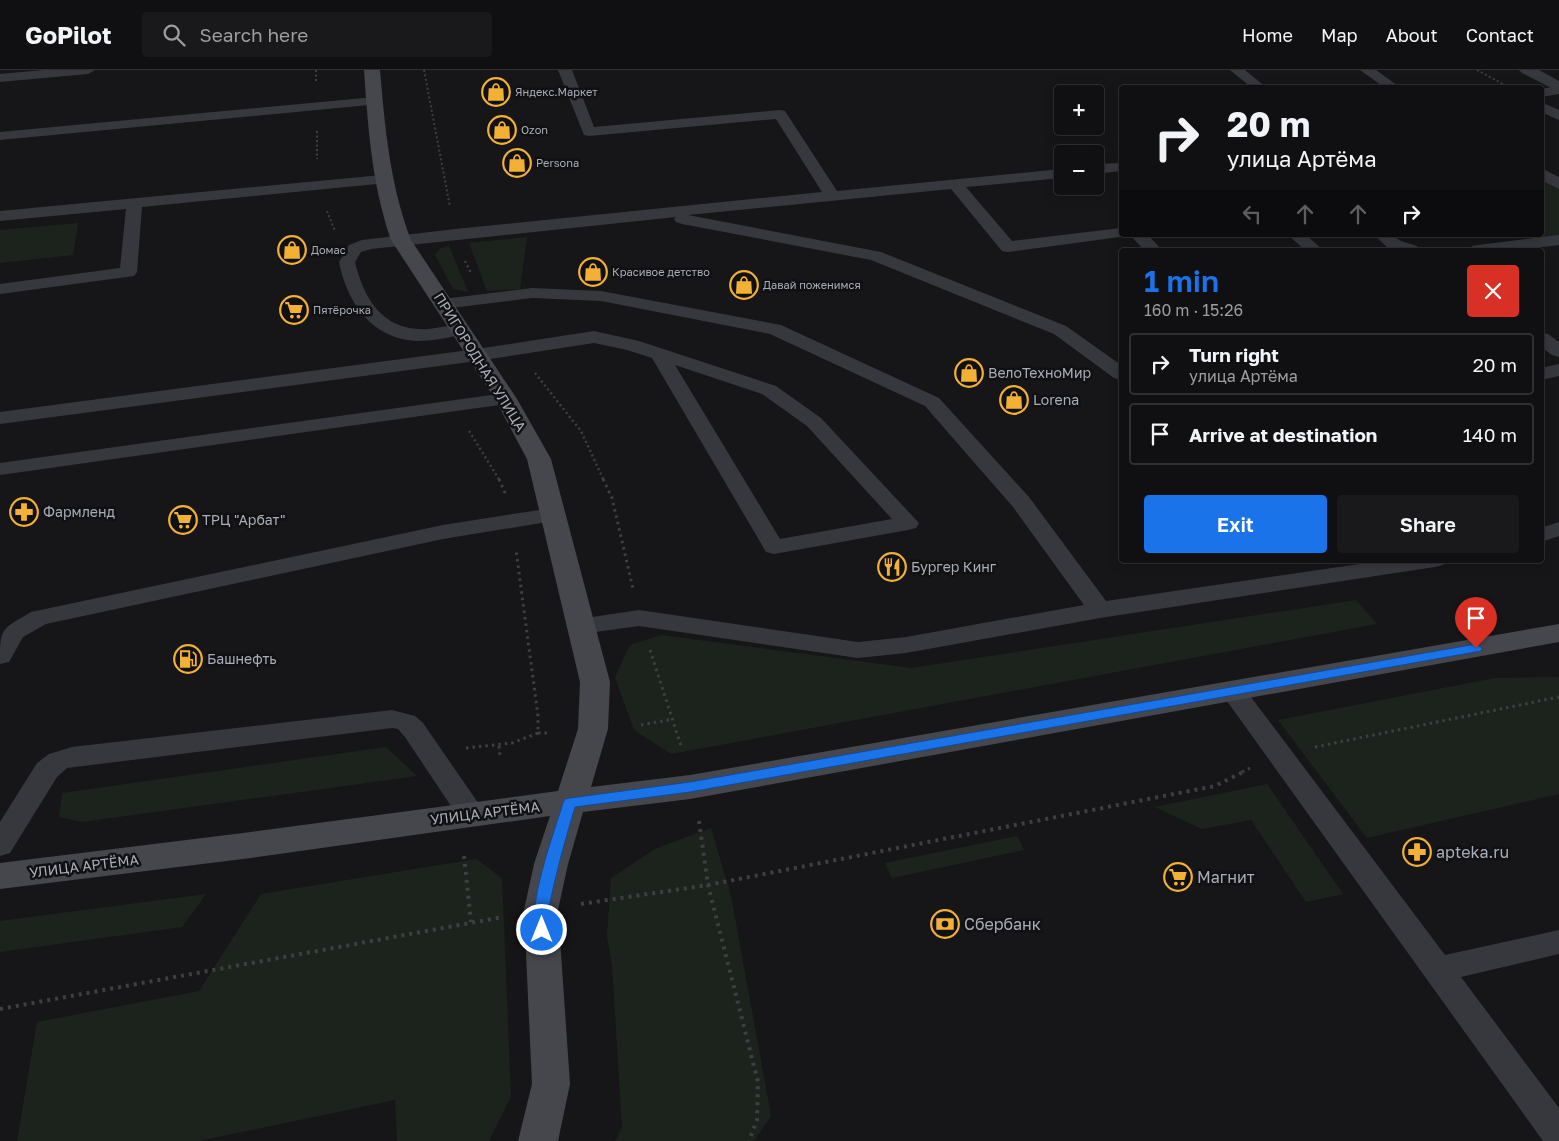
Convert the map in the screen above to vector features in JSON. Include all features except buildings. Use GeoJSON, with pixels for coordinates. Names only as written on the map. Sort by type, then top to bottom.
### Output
{"type":"FeatureCollection","features":[{"type":"Feature","properties":{"kind":"street","name":"ПРИГОРОДНАЯ УЛИЦА"},"geometry":{"type":"LineString","coordinates":[[372,70],[382,180],[392,218],[401,240],[506,399],[540,459],[552,515],[595,682],[593,729],[551,864],[541,910],[551,1084],[538,1141]]}},
{"type":"Feature","properties":{"kind":"street"},"geometry":{"type":"LineString","coordinates":[[1527,70],[1559,89]]}},
{"type":"Feature","properties":{"kind":"street","name":"УЛИЦА АРТЁМА"},"geometry":{"type":"LineString","coordinates":[[0,876],[690,787],[1559,633]]}},
{"type":"Feature","properties":{"kind":"lane"},"geometry":{"type":"LineString","coordinates":[[0,78],[88,70]]}},
{"type":"Feature","properties":{"kind":"lane"},"geometry":{"type":"LineString","coordinates":[[566,70],[589,132],[780,114],[832,196]]}},
{"type":"Feature","properties":{"kind":"lane"},"geometry":{"type":"LineString","coordinates":[[1236,70],[1257,85]]}},
{"type":"Feature","properties":{"kind":"lane"},"geometry":{"type":"LineString","coordinates":[[1367,70],[1390,85]]}},
{"type":"Feature","properties":{"kind":"lane"},"geometry":{"type":"LineString","coordinates":[[1544,92],[1559,89]]}},
{"type":"Feature","properties":{"kind":"lane"},"geometry":{"type":"LineString","coordinates":[[0,136],[375,101]]}},
{"type":"Feature","properties":{"kind":"lane"},"geometry":{"type":"LineString","coordinates":[[1544,108],[1559,116]]}},
{"type":"Feature","properties":{"kind":"lane"},"geometry":{"type":"LineString","coordinates":[[1104,168],[1119,167]]}},
{"type":"Feature","properties":{"kind":"lane"},"geometry":{"type":"LineString","coordinates":[[460,330],[430,334],[403,334],[381,323],[361,304],[350,282],[346,262],[356,249],[368,244],[1054,174]]}},
{"type":"Feature","properties":{"kind":"lane"},"geometry":{"type":"LineString","coordinates":[[1544,175],[1559,184]]}},
{"type":"Feature","properties":{"kind":"lane"},"geometry":{"type":"LineString","coordinates":[[0,216],[382,180]]}},
{"type":"Feature","properties":{"kind":"lane"},"geometry":{"type":"LineString","coordinates":[[955,184],[1008,247],[1119,233]]}},
{"type":"Feature","properties":{"kind":"lane"},"geometry":{"type":"LineString","coordinates":[[0,288],[128,272],[134,204]]}},
{"type":"Feature","properties":{"kind":"lane"},"geometry":{"type":"LineString","coordinates":[[656,214],[875,256],[1060,330],[1119,373]]}},
{"type":"Feature","properties":{"kind":"lane"},"geometry":{"type":"LineString","coordinates":[[1140,237],[1152,248]]}},
{"type":"Feature","properties":{"kind":"lane"},"geometry":{"type":"LineString","coordinates":[[1299,237],[1312,248]]}},
{"type":"Feature","properties":{"kind":"lane"},"geometry":{"type":"LineString","coordinates":[[1385,237],[1395,245],[1405,248]]}},
{"type":"Feature","properties":{"kind":"lane"},"geometry":{"type":"LineString","coordinates":[[1494,248],[1559,240]]}},
{"type":"Feature","properties":{"kind":"lane"},"geometry":{"type":"LineString","coordinates":[[443,304],[532,293],[601,296],[775,329],[932,402],[1021,502],[1100,610]]}},
{"type":"Feature","properties":{"kind":"lane"},"geometry":{"type":"LineString","coordinates":[[0,418],[477,355],[594,337],[632,345],[769,390],[814,422],[908,522],[774,547],[659,354]]}},
{"type":"Feature","properties":{"kind":"lane"},"geometry":{"type":"LineString","coordinates":[[1544,340],[1559,351]]}},
{"type":"Feature","properties":{"kind":"lane"},"geometry":{"type":"LineString","coordinates":[[1544,373],[1559,370]]}},
{"type":"Feature","properties":{"kind":"lane"},"geometry":{"type":"LineString","coordinates":[[0,469],[506,399]]}},
{"type":"Feature","properties":{"kind":"lane"},"geometry":{"type":"LineString","coordinates":[[0,656],[14,632],[39,618],[443,532],[552,515]]}},
{"type":"Feature","properties":{"kind":"lane"},"geometry":{"type":"LineString","coordinates":[[1544,534],[1559,529]]}},
{"type":"Feature","properties":{"kind":"lane"},"geometry":{"type":"LineString","coordinates":[[581,626],[639,618],[858,650],[906,645],[1100,610],[1415,563]]}},
{"type":"Feature","properties":{"kind":"lane"},"geometry":{"type":"LineString","coordinates":[[1233,691],[1559,1135]]}},
{"type":"Feature","properties":{"kind":"lane"},"geometry":{"type":"LineString","coordinates":[[0,845],[47,770],[58,761],[72,757],[392,719],[406,722],[430,751],[471,814]]}},
{"type":"Feature","properties":{"kind":"lane"},"geometry":{"type":"LineString","coordinates":[[1438,970],[1559,942]]}},
{"type":"Feature","properties":{"kind":"path"},"geometry":{"type":"LineString","coordinates":[[1478,70],[1503,85]]}},
{"type":"Feature","properties":{"kind":"path"},"geometry":{"type":"LineString","coordinates":[[318,186],[346,262]]}},
{"type":"Feature","properties":{"kind":"path"},"geometry":{"type":"LineString","coordinates":[[453,406],[504,488],[512,521],[538,716],[538,733]]}},
{"type":"Feature","properties":{"kind":"path"},"geometry":{"type":"LineString","coordinates":[[571,906],[708,885],[1214,786],[1278,754],[1559,697]]}},
{"type":"Feature","properties":{"kind":"path"},"geometry":{"type":"LineString","coordinates":[[641,726],[674,719]]}},
{"type":"Feature","properties":{"kind":"path"},"geometry":{"type":"LineString","coordinates":[[430,751],[499,746],[523,741],[538,733],[549,733]]}},
{"type":"Feature","properties":{"kind":"path"},"geometry":{"type":"LineString","coordinates":[[499,746],[500,757]]}},
{"type":"Feature","properties":{"kind":"path"},"geometry":{"type":"LineString","coordinates":[[699,821],[708,885],[758,1082],[760,1108],[753,1135],[749,1141]]}},
{"type":"Feature","properties":{"kind":"path"},"geometry":{"type":"LineString","coordinates":[[464,856],[471,922]]}},
{"type":"Feature","properties":{"kind":"path"},"geometry":{"type":"LineString","coordinates":[[0,1009],[509,916]]}},
{"type":"Feature","properties":{"kind":"shaded area"},"geometry":{"type":"Polygon","coordinates":[[[1544,180],[1559,189],[1559,238],[1544,241],[1539,237],[1544,237],[1544,180]]]}},
{"type":"Feature","properties":{"kind":"shaded area"},"geometry":{"type":"Polygon","coordinates":[[[78,223],[73,255],[0,263],[0,230],[78,223]]]}},
{"type":"Feature","properties":{"kind":"shaded area"},"geometry":{"type":"Polygon","coordinates":[[[527,237],[520,289],[487,291],[469,243],[527,237]]]}},
{"type":"Feature","properties":{"kind":"shaded area"},"geometry":{"type":"Polygon","coordinates":[[[449,246],[468,292],[453,289],[435,255],[439,249],[449,246]]]}},
{"type":"Feature","properties":{"kind":"shaded area"},"geometry":{"type":"Polygon","coordinates":[[[1356,600],[1377,624],[671,754],[634,730],[615,677],[630,645],[661,635],[911,668],[1356,600]]]}},
{"type":"Feature","properties":{"kind":"shaded area"},"geometry":{"type":"Polygon","coordinates":[[[1559,677],[1559,794],[1367,838],[1278,720],[1495,678],[1559,677]]]}},
{"type":"Feature","properties":{"kind":"shaded area"},"geometry":{"type":"Polygon","coordinates":[[[386,747],[417,776],[82,822],[59,817],[62,793],[386,747]]]}},
{"type":"Feature","properties":{"kind":"shaded area"},"geometry":{"type":"Polygon","coordinates":[[[1267,784],[1343,894],[1306,902],[1251,820],[1202,829],[1155,807],[1267,784]]]}},
{"type":"Feature","properties":{"kind":"shaded area"},"geometry":{"type":"Polygon","coordinates":[[[711,828],[731,896],[771,1116],[754,1141],[615,1141],[622,1127],[612,965],[607,936],[611,878],[655,849],[711,828]]]}},
{"type":"Feature","properties":{"kind":"shaded area"},"geometry":{"type":"Polygon","coordinates":[[[1017,836],[1024,850],[892,878],[885,863],[1017,836]]]}},
{"type":"Feature","properties":{"kind":"shaded area"},"geometry":{"type":"Polygon","coordinates":[[[476,859],[502,878],[511,1096],[489,1141],[397,1141],[395,1100],[199,1141],[17,1141],[37,1022],[199,991],[261,894],[476,859]]]}},
{"type":"Feature","properties":{"kind":"shaded area"},"geometry":{"type":"Polygon","coordinates":[[[206,894],[182,927],[0,952],[0,921],[206,894]]]}},
{"type":"Feature","properties":{"kind":"place","name":"Яндекс.Маркет"},"geometry":{"type":"Point","coordinates":[496,92]}},
{"type":"Feature","properties":{"kind":"place","name":"Ozon"},"geometry":{"type":"Point","coordinates":[502,130]}},
{"type":"Feature","properties":{"kind":"place","name":"Persona"},"geometry":{"type":"Point","coordinates":[517,163]}},
{"type":"Feature","properties":{"kind":"place","name":"Домас"},"geometry":{"type":"Point","coordinates":[292,250]}},
{"type":"Feature","properties":{"kind":"place","name":"Красивое детство"},"geometry":{"type":"Point","coordinates":[593,272]}},
{"type":"Feature","properties":{"kind":"place","name":"Давай поженимся"},"geometry":{"type":"Point","coordinates":[744,285]}},
{"type":"Feature","properties":{"kind":"place","name":"Пятёрочка"},"geometry":{"type":"Point","coordinates":[294,310]}},
{"type":"Feature","properties":{"kind":"place","name":"ВелоТехноМир"},"geometry":{"type":"Point","coordinates":[969,373]}},
{"type":"Feature","properties":{"kind":"place","name":"Lorena"},"geometry":{"type":"Point","coordinates":[1014,400]}},
{"type":"Feature","properties":{"kind":"place","name":"Фармленд"},"geometry":{"type":"Point","coordinates":[24,512]}},
{"type":"Feature","properties":{"kind":"place","name":"ТРЦ \"Арбат\""},"geometry":{"type":"Point","coordinates":[183,520]}},
{"type":"Feature","properties":{"kind":"place","name":"Бургер Кинг"},"geometry":{"type":"Point","coordinates":[892,567]}},
{"type":"Feature","properties":{"kind":"place","name":"Башнефть"},"geometry":{"type":"Point","coordinates":[188,659]}},
{"type":"Feature","properties":{"kind":"place","name":"apteka.ru"},"geometry":{"type":"Point","coordinates":[1417,852]}},
{"type":"Feature","properties":{"kind":"place","name":"Магнит"},"geometry":{"type":"Point","coordinates":[1178,877]}},
{"type":"Feature","properties":{"kind":"place","name":"Сбербанк"},"geometry":{"type":"Point","coordinates":[945,924]}},
{"type":"Feature","properties":{"kind":"route"},"geometry":{"type":"LineString","coordinates":[[542,930],[541,910],[551,864],[570,803],[690,787],[1476,648]]}}]}
